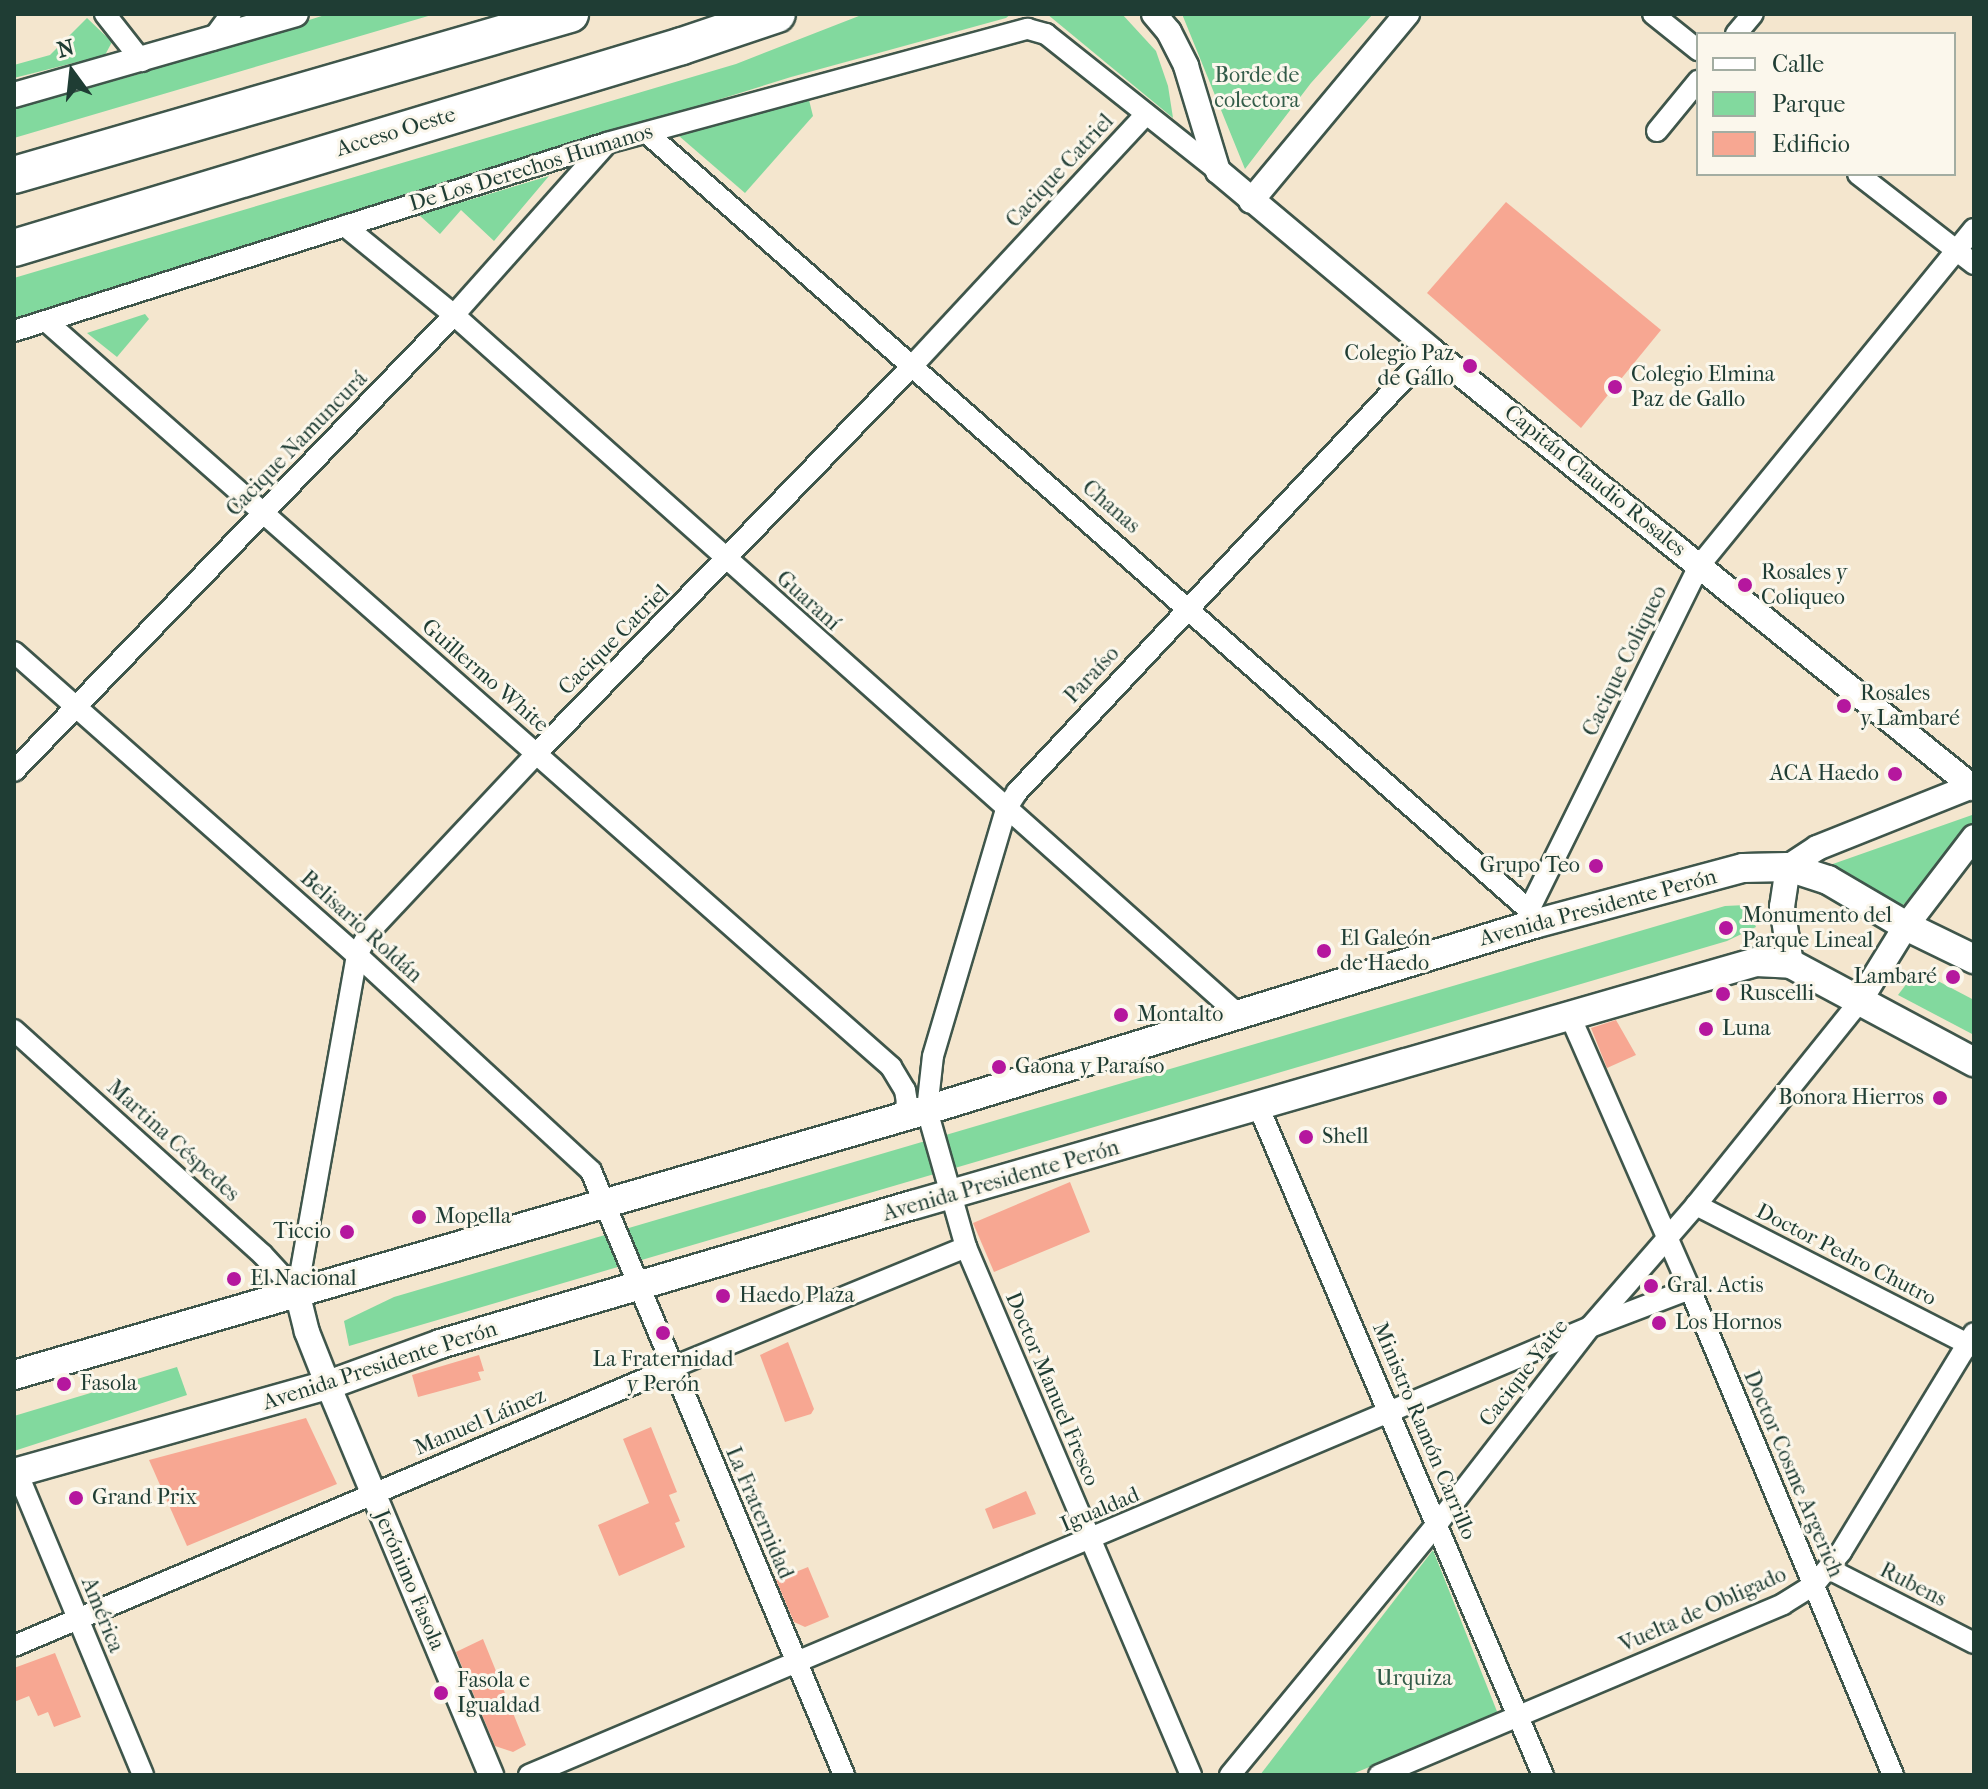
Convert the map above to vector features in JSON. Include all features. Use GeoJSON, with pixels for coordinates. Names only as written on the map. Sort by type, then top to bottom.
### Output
{"type":"FeatureCollection","features":[{"type":"Feature","properties":{"kind":"highway"},"geometry":{"type":"LineString","coordinates":[[14,175],[570,14]]}},
{"type":"Feature","properties":{"kind":"highway","name":"Acceso Oeste"},"geometry":{"type":"LineString","coordinates":[[14,248],[682,46],[777,14]]}},
{"type":"Feature","properties":{"kind":"main road","name":"Avenida Presidente Perón"},"geometry":{"type":"LineString","coordinates":[[14,1375],[916,1113],[1531,917],[1743,868],[1788,867],[1828,880],[1906,926],[1974,959]]}},
{"type":"Feature","properties":{"kind":"main road","name":"Avenida Presidente Perón"},"geometry":{"type":"LineString","coordinates":[[16,1473],[328,1385],[635,1278],[950,1195],[1259,1108],[1756,962],[1791,964],[1974,1062]]}},
{"type":"Feature","properties":{"kind":"street"},"geometry":{"type":"LineString","coordinates":[[105,14],[142,61]]}},
{"type":"Feature","properties":{"kind":"street"},"geometry":{"type":"LineString","coordinates":[[212,40],[231,14]]}},
{"type":"Feature","properties":{"kind":"street"},"geometry":{"type":"LineString","coordinates":[[14,95],[142,61],[296,14]]}},
{"type":"Feature","properties":{"kind":"street"},"geometry":{"type":"LineString","coordinates":[[1154,14],[1169,32],[1186,66],[1218,171]]}},
{"type":"Feature","properties":{"kind":"street"},"geometry":{"type":"LineString","coordinates":[[1251,201],[1407,14]]}},
{"type":"Feature","properties":{"kind":"street"},"geometry":{"type":"LineString","coordinates":[[1653,14],[1696,48]]}},
{"type":"Feature","properties":{"kind":"street"},"geometry":{"type":"LineString","coordinates":[[1738,32],[1753,14]]}},
{"type":"Feature","properties":{"kind":"street","name":"De Los Derechos Humanos"},"geometry":{"type":"LineString","coordinates":[[14,331],[607,143],[1015,31],[1038,30],[1052,38]]}},
{"type":"Feature","properties":{"kind":"street","name":"Capitán Claudio Rosales"},"geometry":{"type":"LineString","coordinates":[[1052,38],[1218,171],[1431,350],[1973,787]]}},
{"type":"Feature","properties":{"kind":"street"},"geometry":{"type":"LineString","coordinates":[[1657,131],[1696,83]]}},
{"type":"Feature","properties":{"kind":"street","name":"Cacique Catriel"},"geometry":{"type":"LineString","coordinates":[[297,1292],[357,955],[369,932],[537,753],[913,365],[1146,114]]}},
{"type":"Feature","properties":{"kind":"street","name":"Chanas"},"geometry":{"type":"LineString","coordinates":[[647,133],[1188,607],[1531,917]]}},
{"type":"Feature","properties":{"kind":"street","name":"Cacique Namuncurá"},"geometry":{"type":"LineString","coordinates":[[14,771],[454,315],[607,143]]}},
{"type":"Feature","properties":{"kind":"street"},"geometry":{"type":"LineString","coordinates":[[1861,176],[1974,264]]}},
{"type":"Feature","properties":{"kind":"street","name":"Guaraní"},"geometry":{"type":"LineString","coordinates":[[345,226],[454,315],[726,561],[1237,1013]]}},
{"type":"Feature","properties":{"kind":"street","name":"Cacique Coliqueo"},"geometry":{"type":"LineString","coordinates":[[1531,917],[1699,566],[1974,229]]}},
{"type":"Feature","properties":{"kind":"street","name":"Guillermo White"},"geometry":{"type":"LineString","coordinates":[[47,322],[891,1067],[916,1113]]}},
{"type":"Feature","properties":{"kind":"street","name":"Paraíso"},"geometry":{"type":"LineString","coordinates":[[916,1113],[1006,809],[1017,792],[1431,350]]}},
{"type":"Feature","properties":{"kind":"street","name":"Belisario Roldán"},"geometry":{"type":"LineString","coordinates":[[14,652],[357,955],[582,1160],[591,1171],[635,1278]]}},
{"type":"Feature","properties":{"kind":"street"},"geometry":{"type":"LineString","coordinates":[[1791,964],[1782,907],[1788,867],[1817,848],[1973,787]]}},
{"type":"Feature","properties":{"kind":"street"},"geometry":{"type":"LineString","coordinates":[[1859,1002],[1906,926],[1974,837]]}},
{"type":"Feature","properties":{"kind":"street","name":"Cacique Yaite"},"geometry":{"type":"LineString","coordinates":[[1230,1775],[1438,1523],[1590,1327],[1696,1205],[1859,1002]]}},
{"type":"Feature","properties":{"kind":"street","name":"Doctor Cosme Argerich"},"geometry":{"type":"LineString","coordinates":[[1570,1016],[1690,1289],[1893,1775]]}},
{"type":"Feature","properties":{"kind":"street","name":"Martina Céspedes"},"geometry":{"type":"LineString","coordinates":[[14,1030],[262,1254],[297,1292]]}},
{"type":"Feature","properties":{"kind":"street"},"geometry":{"type":"LineString","coordinates":[[891,1067],[915,1067],[933,1056]]}},
{"type":"Feature","properties":{"kind":"street","name":"Ministro Ramón Carrillo"},"geometry":{"type":"LineString","coordinates":[[1259,1108],[1543,1775]]}},
{"type":"Feature","properties":{"kind":"street","name":"Doctor Manuel Fresco"},"geometry":{"type":"LineString","coordinates":[[916,1113],[950,1195],[966,1247],[1191,1775]]}},
{"type":"Feature","properties":{"kind":"street","name":"Doctor Pedro Chutro"},"geometry":{"type":"LineString","coordinates":[[1696,1205],[1972,1341]]}},
{"type":"Feature","properties":{"kind":"street","name":"Manuel Láinez"},"geometry":{"type":"LineString","coordinates":[[14,1646],[671,1368],[966,1247]]}},
{"type":"Feature","properties":{"kind":"street","name":"La Fraternidad"},"geometry":{"type":"LineString","coordinates":[[635,1278],[844,1775]]}},
{"type":"Feature","properties":{"kind":"street","name":"Igualdad"},"geometry":{"type":"LineString","coordinates":[[529,1775],[1590,1327],[1690,1289]]}},
{"type":"Feature","properties":{"kind":"street","name":"Jerónimo Fasola"},"geometry":{"type":"LineString","coordinates":[[297,1292],[307,1332],[328,1385],[491,1775]]}},
{"type":"Feature","properties":{"kind":"street","name":"Vuelta de Obligado"},"geometry":{"type":"LineString","coordinates":[[1379,1775],[1783,1604],[1814,1585],[1829,1569],[1972,1341]]}},
{"type":"Feature","properties":{"kind":"street","name":"América"},"geometry":{"type":"LineString","coordinates":[[16,1473],[143,1775]]}},
{"type":"Feature","properties":{"kind":"street","name":"Rubens"},"geometry":{"type":"LineString","coordinates":[[1829,1569],[1974,1643]]}},
{"type":"Feature","properties":{"kind":"green space"},"geometry":{"type":"Polygon","coordinates":[[[328,14],[435,14],[14,138],[14,109],[139,74],[328,14]]]}},
{"type":"Feature","properties":{"kind":"green space"},"geometry":{"type":"Polygon","coordinates":[[[864,14],[1011,14],[1006,18],[791,77],[14,319],[14,278],[736,64],[864,14]]]}},
{"type":"Feature","properties":{"kind":"green space"},"geometry":{"type":"Polygon","coordinates":[[[1047,14],[1122,14],[1156,51],[1168,86],[1173,118],[1047,14]]]}},
{"type":"Feature","properties":{"kind":"green space","name":"Borde de colectora"},"geometry":{"type":"Polygon","coordinates":[[[1182,14],[1373,14],[1311,83],[1245,169],[1182,14]]]}},
{"type":"Feature","properties":{"kind":"green space"},"geometry":{"type":"Polygon","coordinates":[[[87,18],[112,42],[105,55],[14,78],[14,65],[50,55],[87,18]]]}},
{"type":"Feature","properties":{"kind":"green space"},"geometry":{"type":"Polygon","coordinates":[[[809,100],[813,116],[745,193],[679,136],[809,100]]]}},
{"type":"Feature","properties":{"kind":"green space"},"geometry":{"type":"Polygon","coordinates":[[[549,176],[494,241],[461,210],[440,234],[419,215],[549,176]]]}},
{"type":"Feature","properties":{"kind":"green space"},"geometry":{"type":"Polygon","coordinates":[[[145,314],[149,319],[117,357],[87,333],[145,314]]]}},
{"type":"Feature","properties":{"kind":"green space"},"geometry":{"type":"Polygon","coordinates":[[[1972,815],[1974,824],[1898,911],[1852,875],[1830,865],[1972,815]]]}},
{"type":"Feature","properties":{"kind":"green space"},"geometry":{"type":"Polygon","coordinates":[[[1746,905],[1756,927],[1727,941],[349,1346],[344,1321],[394,1297],[1725,906],[1746,905]]]}},
{"type":"Feature","properties":{"kind":"green space"},"geometry":{"type":"Polygon","coordinates":[[[1917,970],[1974,1000],[1974,1035],[1898,995],[1917,970]]]}},
{"type":"Feature","properties":{"kind":"green space"},"geometry":{"type":"Polygon","coordinates":[[[177,1367],[187,1395],[14,1451],[14,1416],[177,1367]]]}},
{"type":"Feature","properties":{"kind":"green space","name":"Urquiza"},"geometry":{"type":"Polygon","coordinates":[[[1433,1550],[1498,1714],[1350,1775],[1260,1775],[1433,1550]]]}},
{"type":"Feature","properties":{"kind":"building"},"geometry":{"type":"Polygon","coordinates":[[[1506,202],[1661,330],[1581,428],[1427,293],[1506,202]]]}},
{"type":"Feature","properties":{"kind":"building"},"geometry":{"type":"Polygon","coordinates":[[[1616,1020],[1636,1055],[1607,1068],[1591,1028],[1616,1020]]]}},
{"type":"Feature","properties":{"kind":"building"},"geometry":{"type":"Polygon","coordinates":[[[1070,1182],[1090,1232],[994,1272],[973,1223],[1070,1182]]]}},
{"type":"Feature","properties":{"kind":"building"},"geometry":{"type":"Polygon","coordinates":[[[788,1342],[814,1409],[811,1414],[785,1422],[760,1355],[788,1342]]]}},
{"type":"Feature","properties":{"kind":"building"},"geometry":{"type":"Polygon","coordinates":[[[479,1355],[484,1371],[478,1372],[481,1380],[418,1397],[412,1375],[479,1355]]]}},
{"type":"Feature","properties":{"kind":"building"},"geometry":{"type":"Polygon","coordinates":[[[306,1418],[337,1484],[187,1546],[149,1460],[306,1418]]]}},
{"type":"Feature","properties":{"kind":"building"},"geometry":{"type":"Polygon","coordinates":[[[651,1427],[677,1492],[669,1495],[680,1521],[675,1523],[685,1547],[619,1576],[598,1525],[649,1503],[623,1439],[651,1427]]]}},
{"type":"Feature","properties":{"kind":"building"},"geometry":{"type":"Polygon","coordinates":[[[1026,1491],[1036,1514],[993,1529],[985,1509],[1026,1491]]]}},
{"type":"Feature","properties":{"kind":"building"},"geometry":{"type":"Polygon","coordinates":[[[808,1567],[829,1617],[805,1627],[794,1622],[776,1580],[808,1567]]]}},
{"type":"Feature","properties":{"kind":"building"},"geometry":{"type":"Polygon","coordinates":[[[483,1639],[526,1745],[513,1752],[495,1746],[456,1652],[483,1639]]]}},
{"type":"Feature","properties":{"kind":"building"},"geometry":{"type":"Polygon","coordinates":[[[55,1653],[81,1717],[54,1727],[48,1712],[38,1716],[29,1696],[14,1702],[14,1668],[55,1653]]]}},
{"type":"Feature","properties":{"kind":"place","name":"Colegio Paz de Gallo"},"geometry":{"type":"Point","coordinates":[1470,366]}},
{"type":"Feature","properties":{"kind":"place","name":"Colegio Elmina Paz de Gallo"},"geometry":{"type":"Point","coordinates":[1615,387]}},
{"type":"Feature","properties":{"kind":"place","name":"Rosales y Coliqueo"},"geometry":{"type":"Point","coordinates":[1745,585]}},
{"type":"Feature","properties":{"kind":"place","name":"Rosales y Lambaré"},"geometry":{"type":"Point","coordinates":[1844,706]}},
{"type":"Feature","properties":{"kind":"place","name":"ACA Haedo"},"geometry":{"type":"Point","coordinates":[1895,774]}},
{"type":"Feature","properties":{"kind":"place","name":"Grupo Teo"},"geometry":{"type":"Point","coordinates":[1596,866]}},
{"type":"Feature","properties":{"kind":"place","name":"Monumento del Parque Lineal"},"geometry":{"type":"Point","coordinates":[1726,928]}},
{"type":"Feature","properties":{"kind":"place","name":"El Galeón de Haedo"},"geometry":{"type":"Point","coordinates":[1324,951]}},
{"type":"Feature","properties":{"kind":"place","name":"Lambaré"},"geometry":{"type":"Point","coordinates":[1953,977]}},
{"type":"Feature","properties":{"kind":"place","name":"Ruscelli"},"geometry":{"type":"Point","coordinates":[1723,994]}},
{"type":"Feature","properties":{"kind":"place","name":"Montalto"},"geometry":{"type":"Point","coordinates":[1121,1015]}},
{"type":"Feature","properties":{"kind":"place","name":"Luna"},"geometry":{"type":"Point","coordinates":[1706,1029]}},
{"type":"Feature","properties":{"kind":"place","name":"Gaona y Paraíso"},"geometry":{"type":"Point","coordinates":[999,1067]}},
{"type":"Feature","properties":{"kind":"place","name":"Bonora Hierros"},"geometry":{"type":"Point","coordinates":[1940,1098]}},
{"type":"Feature","properties":{"kind":"place","name":"Shell"},"geometry":{"type":"Point","coordinates":[1306,1137]}},
{"type":"Feature","properties":{"kind":"place","name":"Mopella"},"geometry":{"type":"Point","coordinates":[419,1217]}},
{"type":"Feature","properties":{"kind":"place","name":"Ticcio"},"geometry":{"type":"Point","coordinates":[347,1232]}},
{"type":"Feature","properties":{"kind":"place","name":"El Nacional"},"geometry":{"type":"Point","coordinates":[234,1279]}},
{"type":"Feature","properties":{"kind":"place","name":"Gral. Actis"},"geometry":{"type":"Point","coordinates":[1651,1286]}},
{"type":"Feature","properties":{"kind":"place","name":"Haedo Plaza"},"geometry":{"type":"Point","coordinates":[723,1296]}},
{"type":"Feature","properties":{"kind":"place","name":"Los Hornos"},"geometry":{"type":"Point","coordinates":[1659,1323]}},
{"type":"Feature","properties":{"kind":"place","name":"La Fraternidad y Perón"},"geometry":{"type":"Point","coordinates":[663,1333]}},
{"type":"Feature","properties":{"kind":"place","name":"Fasola"},"geometry":{"type":"Point","coordinates":[64,1384]}},
{"type":"Feature","properties":{"kind":"place","name":"Grand Prix"},"geometry":{"type":"Point","coordinates":[76,1498]}},
{"type":"Feature","properties":{"kind":"place","name":"Fasola e Igualdad"},"geometry":{"type":"Point","coordinates":[441,1693]}}]}
